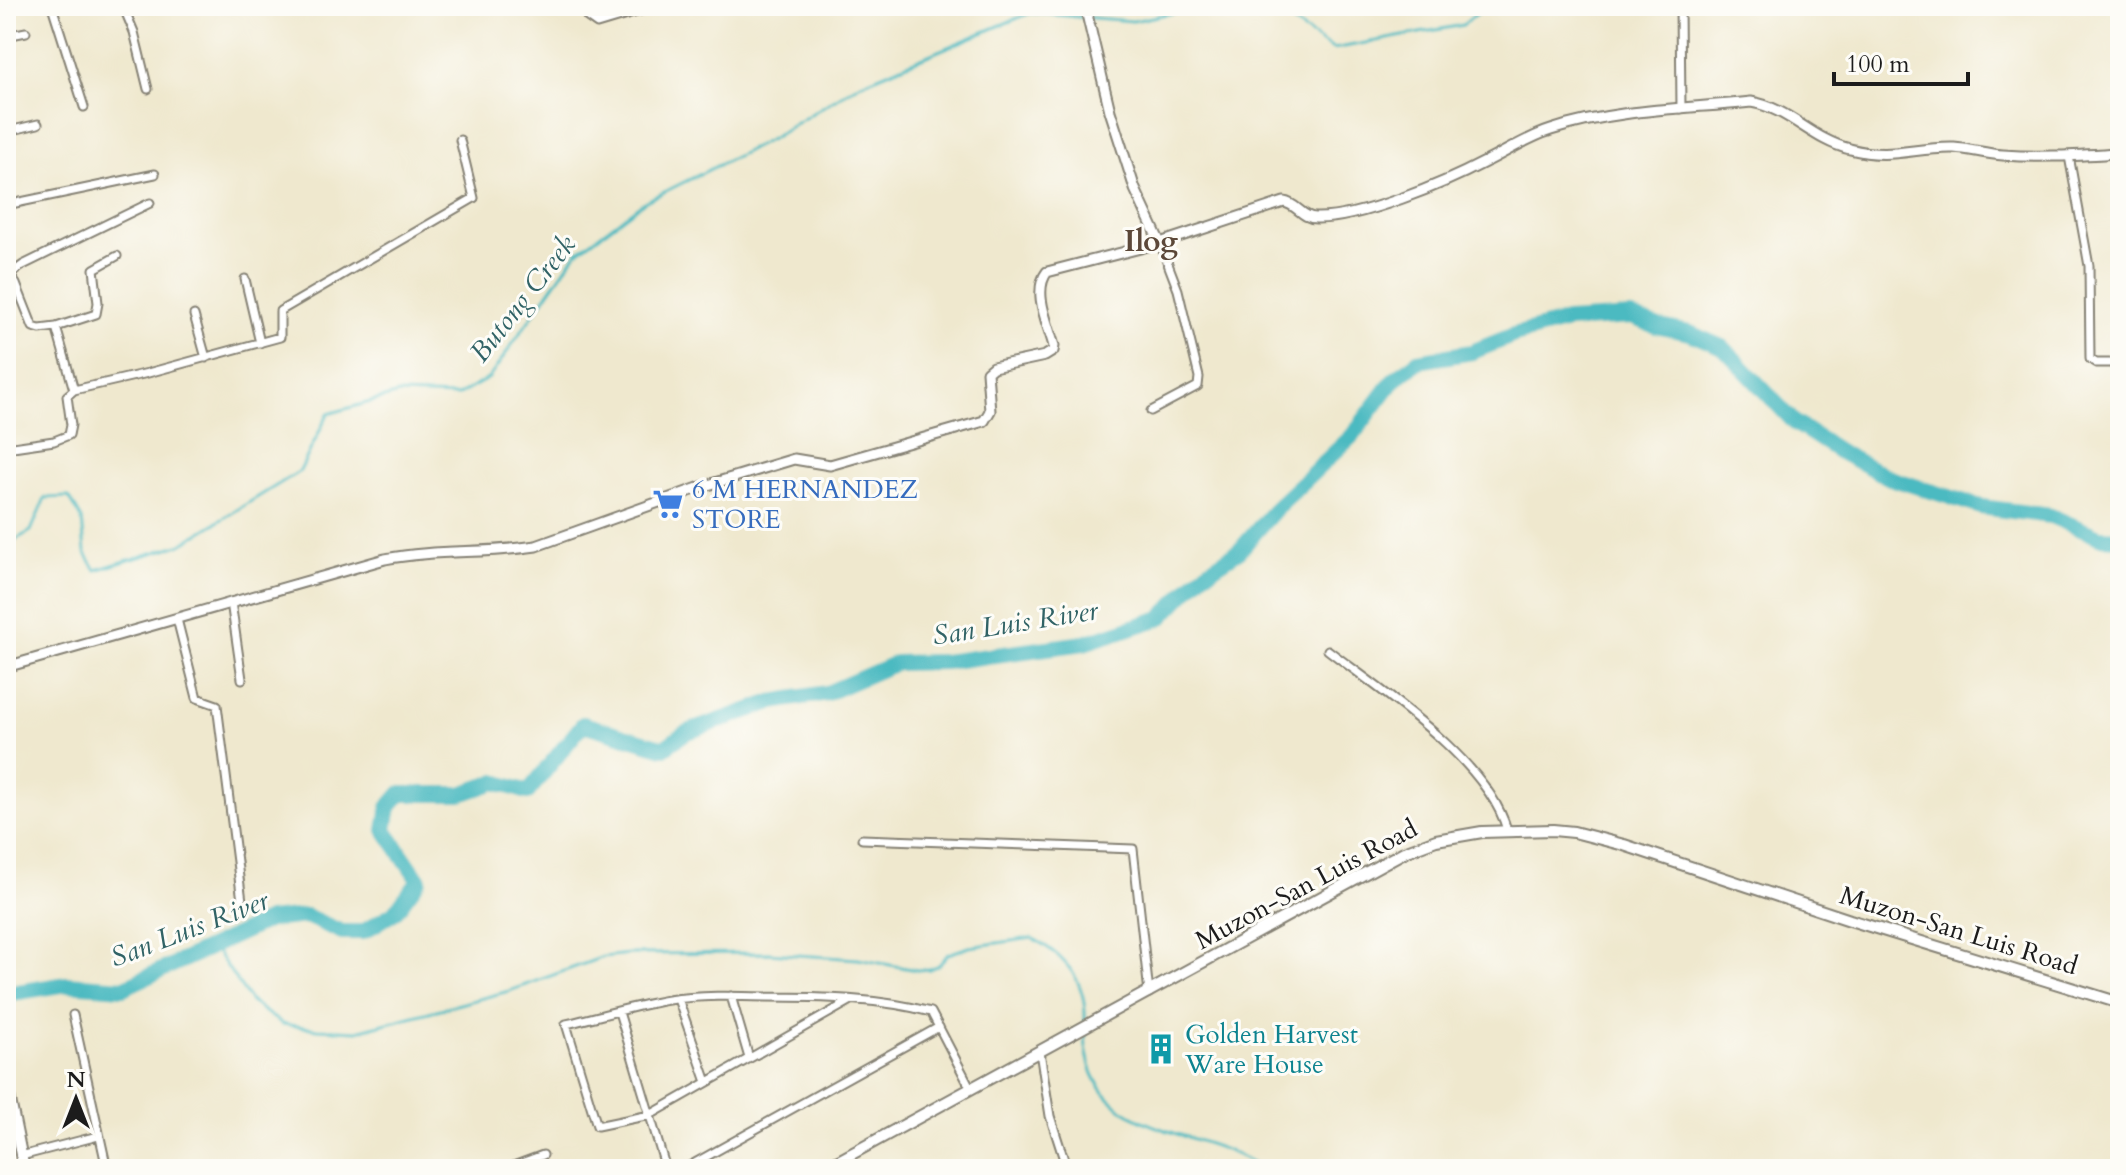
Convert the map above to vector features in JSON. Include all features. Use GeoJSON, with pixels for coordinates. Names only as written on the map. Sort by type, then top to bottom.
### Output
{"type":"FeatureCollection","features":[{"type":"Feature","properties":{"kind":"main road","name":"Muzon-San Luis Road"},"geometry":{"type":"LineString","coordinates":[[824,1169],[1404,852],[1452,837],[1507,830],[1574,832],[1624,845],[1850,920],[2120,1003]]}},
{"type":"Feature","properties":{"kind":"main road"},"geometry":{"type":"LineString","coordinates":[[6,1081],[24,1169]]}},
{"type":"Feature","properties":{"kind":"street"},"geometry":{"type":"LineString","coordinates":[[52,6],[84,107]]}},
{"type":"Feature","properties":{"kind":"street"},"geometry":{"type":"LineString","coordinates":[[123,6],[134,32],[148,89]]}},
{"type":"Feature","properties":{"kind":"street"},"geometry":{"type":"LineString","coordinates":[[585,6],[587,17],[597,24],[657,6]]}},
{"type":"Feature","properties":{"kind":"street"},"geometry":{"type":"LineString","coordinates":[[1680,6],[1681,109]]}},
{"type":"Feature","properties":{"kind":"street"},"geometry":{"type":"LineString","coordinates":[[1085,8],[1110,111],[1135,189],[1178,290],[1199,377],[1198,386],[1151,411]]}},
{"type":"Feature","properties":{"kind":"street"},"geometry":{"type":"LineString","coordinates":[[6,36],[26,32]]}},
{"type":"Feature","properties":{"kind":"street"},"geometry":{"type":"LineString","coordinates":[[6,667],[404,555],[536,546],[698,488],[794,459],[830,465],[984,421],[990,411],[987,372],[993,367],[1045,356],[1053,351],[1040,290],[1041,279],[1047,272],[1160,243],[1284,202],[1310,217],[1344,215],[1424,189],[1547,131],[1597,116],[1751,102],[1767,104],[1783,111],[1826,141],[1876,156],[1953,148],[2002,155],[2120,153]]}},
{"type":"Feature","properties":{"kind":"street"},"geometry":{"type":"LineString","coordinates":[[6,134],[38,124]]}},
{"type":"Feature","properties":{"kind":"street"},"geometry":{"type":"LineString","coordinates":[[6,448],[54,441],[69,435],[71,425],[67,396],[74,390],[280,337],[280,311],[474,198],[460,140]]}},
{"type":"Feature","properties":{"kind":"street"},"geometry":{"type":"LineString","coordinates":[[2069,156],[2089,266],[2090,359],[2096,363],[2120,363]]}},
{"type":"Feature","properties":{"kind":"street"},"geometry":{"type":"LineString","coordinates":[[6,205],[155,174]]}},
{"type":"Feature","properties":{"kind":"street"},"geometry":{"type":"LineString","coordinates":[[117,256],[94,269],[98,303],[96,314],[56,327],[33,327],[16,284],[8,275],[150,203]]}},
{"type":"Feature","properties":{"kind":"street"},"geometry":{"type":"LineString","coordinates":[[245,279],[260,343]]}},
{"type":"Feature","properties":{"kind":"street"},"geometry":{"type":"LineString","coordinates":[[194,315],[206,358]]}},
{"type":"Feature","properties":{"kind":"street"},"geometry":{"type":"LineString","coordinates":[[56,327],[74,390]]}},
{"type":"Feature","properties":{"kind":"street"},"geometry":{"type":"LineString","coordinates":[[231,602],[242,679]]}},
{"type":"Feature","properties":{"kind":"street"},"geometry":{"type":"LineString","coordinates":[[177,619],[197,698],[217,705],[242,901]]}},
{"type":"Feature","properties":{"kind":"street"},"geometry":{"type":"LineString","coordinates":[[1328,650],[1430,728],[1493,796],[1503,813],[1507,830]]}},
{"type":"Feature","properties":{"kind":"street"},"geometry":{"type":"LineString","coordinates":[[862,839],[1133,849],[1149,993]]}},
{"type":"Feature","properties":{"kind":"street"},"geometry":{"type":"LineString","coordinates":[[731,996],[749,1058]]}},
{"type":"Feature","properties":{"kind":"street"},"geometry":{"type":"LineString","coordinates":[[850,1001],[650,1115],[597,1126],[566,1024],[678,999],[731,996],[819,997],[850,1001],[931,1012],[971,1089]]}},
{"type":"Feature","properties":{"kind":"street"},"geometry":{"type":"LineString","coordinates":[[819,997],[829,1013]]}},
{"type":"Feature","properties":{"kind":"street"},"geometry":{"type":"LineString","coordinates":[[678,999],[707,1082]]}},
{"type":"Feature","properties":{"kind":"street"},"geometry":{"type":"LineString","coordinates":[[619,1012],[666,1169]]}},
{"type":"Feature","properties":{"kind":"street"},"geometry":{"type":"LineString","coordinates":[[73,1015],[107,1169]]}},
{"type":"Feature","properties":{"kind":"street"},"geometry":{"type":"LineString","coordinates":[[684,1169],[939,1027]]}},
{"type":"Feature","properties":{"kind":"street"},"geometry":{"type":"LineString","coordinates":[[1040,1052],[1050,1116],[1067,1169]]}},
{"type":"Feature","properties":{"kind":"street"},"geometry":{"type":"LineString","coordinates":[[21,1156],[98,1136]]}},
{"type":"Feature","properties":{"kind":"street"},"geometry":{"type":"LineString","coordinates":[[517,1169],[516,1165],[543,1155]]}},
{"type":"Feature","properties":{"kind":"waterway","name":"Butong Creek"},"geometry":{"type":"LineString","coordinates":[[6,545],[31,531],[45,498],[69,497],[82,519],[85,552],[96,570],[182,544],[300,471],[328,414],[398,394],[457,396],[489,378],[576,253],[644,202],[771,139],[859,84],[1030,13],[1133,21],[1205,6]]}},
{"type":"Feature","properties":{"kind":"waterway","name":"Butong Creek"},"geometry":{"type":"LineString","coordinates":[[1268,6],[1333,49],[1463,25],[1486,6]]}},
{"type":"Feature","properties":{"kind":"waterway","name":"San Luis River"},"geometry":{"type":"LineString","coordinates":[[6,994],[67,984],[123,988],[269,920],[306,916],[342,932],[363,932],[395,912],[419,880],[385,830],[389,807],[400,794],[461,794],[495,782],[528,792],[583,724],[664,748],[685,733],[772,702],[827,693],[896,663],[944,662],[1084,643],[1161,618],[1202,575],[1240,550],[1278,506],[1352,436],[1394,380],[1418,361],[1472,352],[1514,335],[1567,321],[1631,317],[1690,333],[1724,348],[1795,423],[1840,452],[1890,478],[1981,507],[2051,516],[2099,537],[2120,538]]}},
{"type":"Feature","properties":{"kind":"waterway"},"geometry":{"type":"LineString","coordinates":[[213,946],[251,1002],[282,1024],[357,1031],[509,991],[603,957],[768,953],[858,959],[917,970],[930,969],[939,965],[948,954],[969,947],[1032,938],[1065,962],[1072,972],[1082,995],[1085,1023]]}},
{"type":"Feature","properties":{"kind":"waterway"},"geometry":{"type":"LineString","coordinates":[[1085,1030],[1090,1066],[1104,1092],[1124,1111],[1149,1124],[1236,1154],[1263,1169]]}},
{"type":"Feature","properties":{"kind":"place","name":"6 M HERNANDEZ STORE"},"geometry":{"type":"Point","coordinates":[668,504]}},
{"type":"Feature","properties":{"kind":"place","name":"Golden Harvest Ware House"},"geometry":{"type":"Point","coordinates":[1161,1049]}},
{"type":"Feature","properties":{"kind":"district","name":"Ilog"},"geometry":{"type":"Point","coordinates":[1151,241]}}]}
